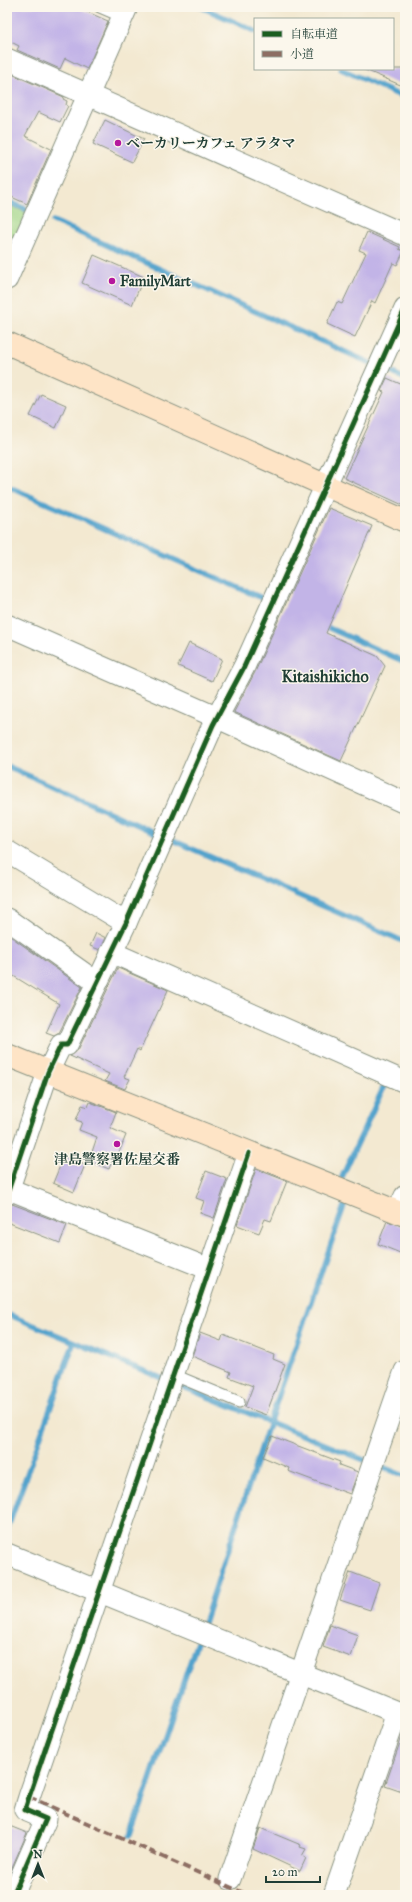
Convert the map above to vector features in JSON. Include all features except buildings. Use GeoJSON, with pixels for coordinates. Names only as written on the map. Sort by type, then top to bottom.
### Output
{"type":"FeatureCollection","features":[{"type":"Feature","properties":{"kind":"street"},"geometry":{"type":"LineString","coordinates":[[7,279],[125,12]]}},
{"type":"Feature","properties":{"kind":"street"},"geometry":{"type":"LineString","coordinates":[[7,59],[405,235]]}},
{"type":"Feature","properties":{"kind":"street"},"geometry":{"type":"LineString","coordinates":[[209,1269],[8,1192],[48,1072],[61,1045],[67,1045],[96,982],[126,923],[213,725],[244,667],[405,309]]}},
{"type":"Feature","properties":{"kind":"street"},"geometry":{"type":"LineString","coordinates":[[7,343],[405,521]]}},
{"type":"Feature","properties":{"kind":"street"},"geometry":{"type":"LineString","coordinates":[[7,625],[218,718],[405,803]]}},
{"type":"Feature","properties":{"kind":"street"},"geometry":{"type":"LineString","coordinates":[[7,851],[126,923]]}},
{"type":"Feature","properties":{"kind":"street"},"geometry":{"type":"LineString","coordinates":[[7,919],[96,982]]}},
{"type":"Feature","properties":{"kind":"street"},"geometry":{"type":"LineString","coordinates":[[111,952],[405,1082]]}},
{"type":"Feature","properties":{"kind":"street"},"geometry":{"type":"LineString","coordinates":[[7,1055],[249,1153],[403,1207]]}},
{"type":"Feature","properties":{"kind":"street"},"geometry":{"type":"LineString","coordinates":[[13,1895],[46,1819],[25,1810],[27,1803],[249,1153]]}},
{"type":"Feature","properties":{"kind":"street"},"geometry":{"type":"LineString","coordinates":[[230,1879],[405,1371]]}},
{"type":"Feature","properties":{"kind":"street"},"geometry":{"type":"LineString","coordinates":[[7,1554],[401,1714],[334,1895]]}},
{"type":"Feature","properties":{"kind":"lane"},"geometry":{"type":"LineString","coordinates":[[100,7],[125,12]]}},
{"type":"Feature","properties":{"kind":"lane"},"geometry":{"type":"LineString","coordinates":[[174,1375],[239,1402]]}},
{"type":"Feature","properties":{"kind":"green space"},"geometry":{"type":"Polygon","coordinates":[[[7,204],[27,213],[7,259],[7,204]]]}},
{"type":"Feature","properties":{"kind":"waterway"},"geometry":{"type":"LineString","coordinates":[[201,7],[254,31]]}},
{"type":"Feature","properties":{"kind":"waterway"},"geometry":{"type":"LineString","coordinates":[[343,70],[405,98]]}},
{"type":"Feature","properties":{"kind":"waterway"},"geometry":{"type":"LineString","coordinates":[[7,201],[28,210]]}},
{"type":"Feature","properties":{"kind":"waterway"},"geometry":{"type":"LineString","coordinates":[[53,221],[370,363]]}},
{"type":"Feature","properties":{"kind":"waterway"},"geometry":{"type":"LineString","coordinates":[[389,371],[405,379]]}},
{"type":"Feature","properties":{"kind":"waterway"},"geometry":{"type":"LineString","coordinates":[[7,486],[264,599]]}},
{"type":"Feature","properties":{"kind":"waterway"},"geometry":{"type":"LineString","coordinates":[[322,625],[405,662]]}},
{"type":"Feature","properties":{"kind":"waterway"},"geometry":{"type":"LineString","coordinates":[[7,766],[160,835]]}},
{"type":"Feature","properties":{"kind":"waterway"},"geometry":{"type":"LineString","coordinates":[[172,840],[405,942]]}},
{"type":"Feature","properties":{"kind":"waterway"},"geometry":{"type":"LineString","coordinates":[[342,1177],[385,1084]]}},
{"type":"Feature","properties":{"kind":"waterway"},"geometry":{"type":"LineString","coordinates":[[203,1626],[270,1421],[344,1206]]}},
{"type":"Feature","properties":{"kind":"waterway"},"geometry":{"type":"LineString","coordinates":[[7,1314],[166,1380]]}},
{"type":"Feature","properties":{"kind":"waterway"},"geometry":{"type":"LineString","coordinates":[[7,1530],[74,1342]]}},
{"type":"Feature","properties":{"kind":"waterway"},"geometry":{"type":"LineString","coordinates":[[176,1384],[369,1462]]}},
{"type":"Feature","properties":{"kind":"waterway"},"geometry":{"type":"LineString","coordinates":[[377,1465],[405,1476]]}},
{"type":"Feature","properties":{"kind":"waterway"},"geometry":{"type":"LineString","coordinates":[[131,1836],[198,1639]]}},
{"type":"Feature","properties":{"kind":"marked path"},"geometry":{"type":"LineString","coordinates":[[29,1797],[248,1895]]}},
{"type":"Feature","properties":{"kind":"cycle path"},"geometry":{"type":"LineString","coordinates":[[7,1194],[48,1072],[61,1045],[67,1045],[126,923],[213,725],[244,667],[405,309]]}},
{"type":"Feature","properties":{"kind":"cycle path"},"geometry":{"type":"LineString","coordinates":[[13,1895],[46,1819],[25,1810],[29,1797],[249,1153]]}},
{"type":"Feature","properties":{"kind":"place","name":"ベーカリーカフェ アラタマ"},"geometry":{"type":"Point","coordinates":[118,143]}},
{"type":"Feature","properties":{"kind":"place","name":"FamilyMart"},"geometry":{"type":"Point","coordinates":[112,281]}},
{"type":"Feature","properties":{"kind":"place","name":"津島警察署佐屋交番"},"geometry":{"type":"Point","coordinates":[117,1144]}},
{"type":"Feature","properties":{"kind":"district","name":"Kitaishikicho"},"geometry":{"type":"Point","coordinates":[325,676]}}]}
